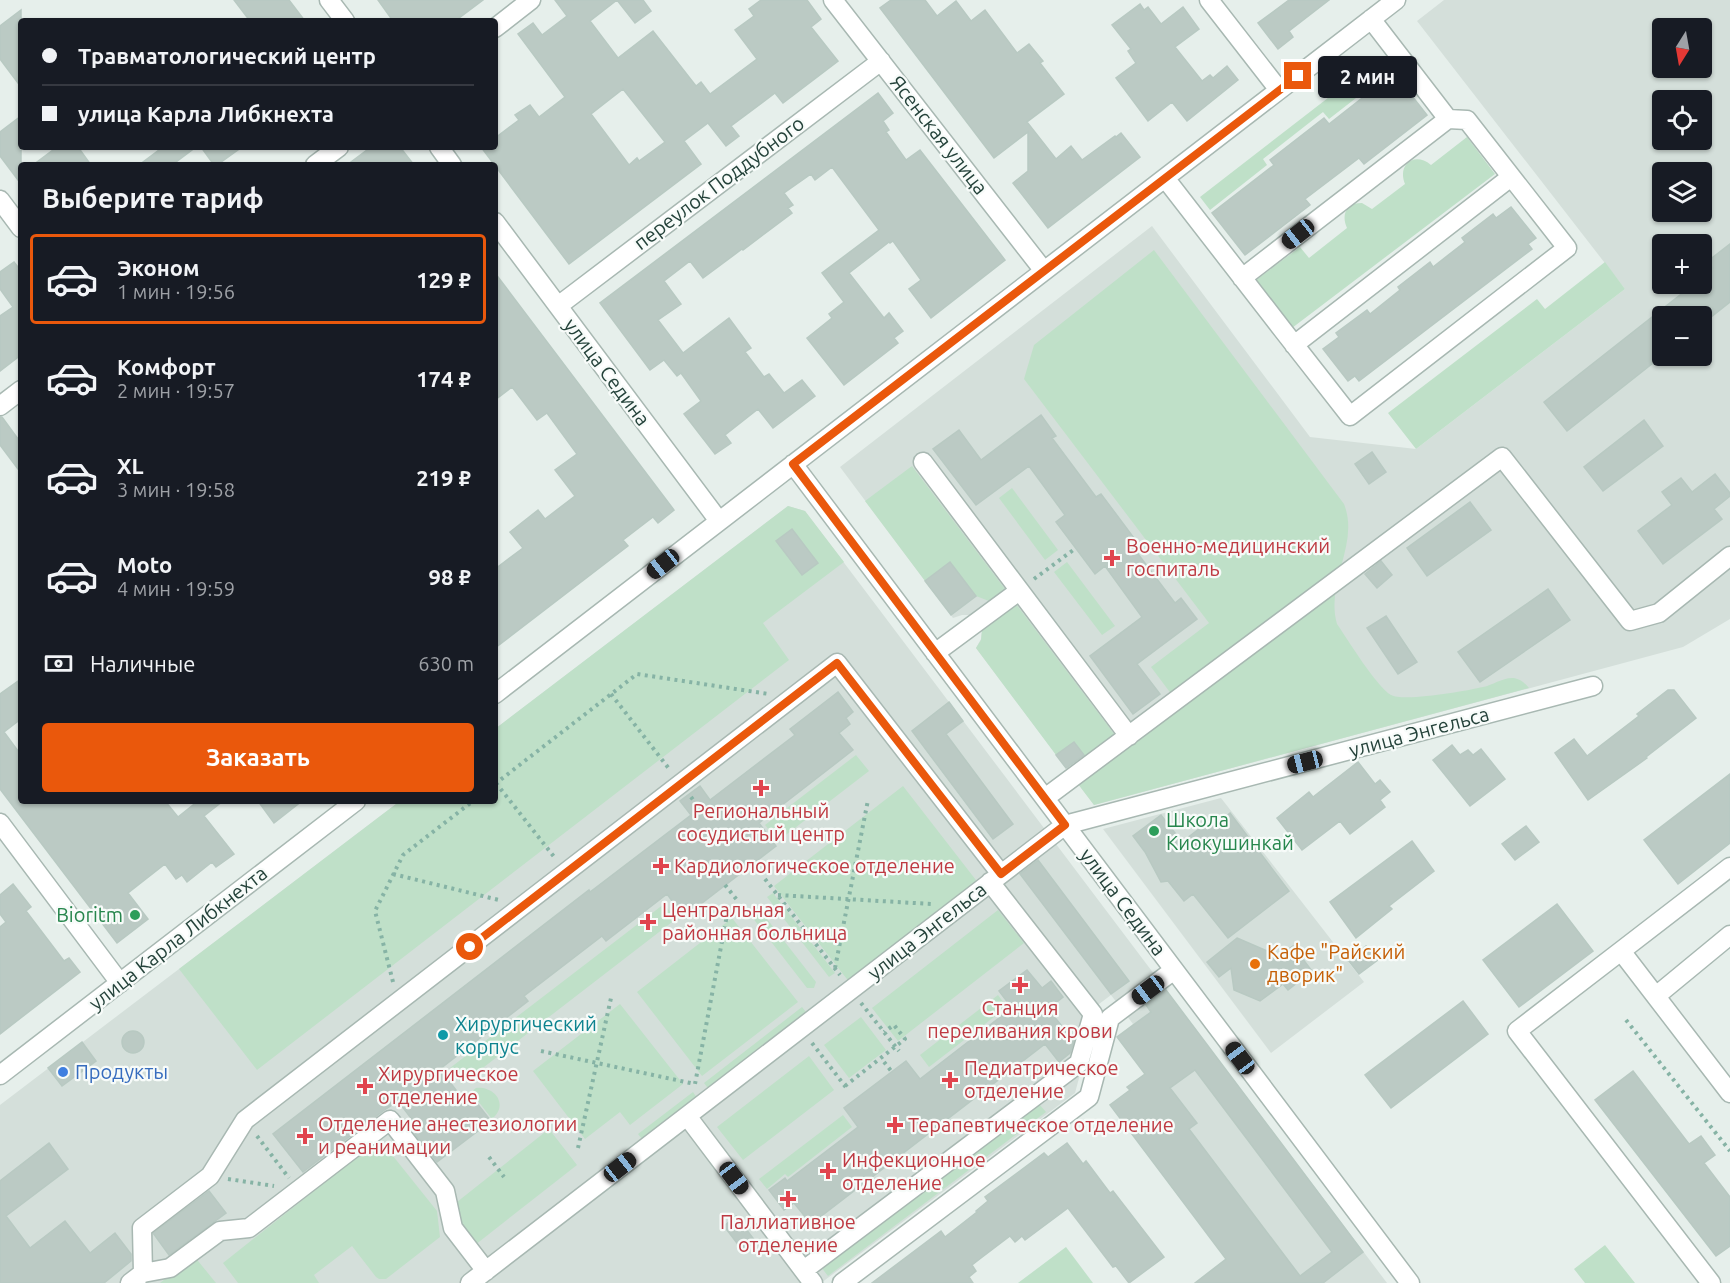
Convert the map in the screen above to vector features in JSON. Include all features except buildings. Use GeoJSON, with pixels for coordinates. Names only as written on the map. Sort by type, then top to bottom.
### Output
{"type":"FeatureCollection","features":[{"type":"Feature","properties":{"kind":"street"},"geometry":{"type":"LineString","coordinates":[[329,0],[343,18]]}},
{"type":"Feature","properties":{"kind":"street"},"geometry":{"type":"LineString","coordinates":[[498,25],[531,0]]}},
{"type":"Feature","properties":{"kind":"street","name":"Ясенская улица"},"geometry":{"type":"LineString","coordinates":[[833,0],[1044,271]]}},
{"type":"Feature","properties":{"kind":"street"},"geometry":{"type":"LineString","coordinates":[[1209,0],[1279,90]]}},
{"type":"Feature","properties":{"kind":"street"},"geometry":{"type":"LineString","coordinates":[[498,692],[1396,0]]}},
{"type":"Feature","properties":{"kind":"street"},"geometry":{"type":"LineString","coordinates":[[1371,19],[1448,118]]}},
{"type":"Feature","properties":{"kind":"street","name":"переулок Поддубного"},"geometry":{"type":"LineString","coordinates":[[558,306],[881,61]]}},
{"type":"Feature","properties":{"kind":"street"},"geometry":{"type":"LineString","coordinates":[[1165,178],[1242,278],[1294,345],[1350,416],[1566,248],[1467,120],[1448,118],[1242,278]]}},
{"type":"Feature","properties":{"kind":"street"},"geometry":{"type":"LineString","coordinates":[[319,162],[335,150]]}},
{"type":"Feature","properties":{"kind":"street"},"geometry":{"type":"LineString","coordinates":[[1294,345],[1511,177]]}},
{"type":"Feature","properties":{"kind":"street"},"geometry":{"type":"LineString","coordinates":[[0,200],[18,224]]}},
{"type":"Feature","properties":{"kind":"street","name":"улица Седина"},"geometry":{"type":"LineString","coordinates":[[498,226],[719,521]]}},
{"type":"Feature","properties":{"kind":"street"},"geometry":{"type":"LineString","coordinates":[[0,406],[18,392]]}},
{"type":"Feature","properties":{"kind":"street"},"geometry":{"type":"LineString","coordinates":[[1045,798],[1502,457],[1630,621],[1659,613],[1730,556]]}},
{"type":"Feature","properties":{"kind":"street"},"geometry":{"type":"LineString","coordinates":[[923,462],[1129,736]]}},
{"type":"Feature","properties":{"kind":"street","name":"улица Седина"},"geometry":{"type":"LineString","coordinates":[[793,464],[1410,1283]]}},
{"type":"Feature","properties":{"kind":"street"},"geometry":{"type":"LineString","coordinates":[[936,653],[1019,591]]}},
{"type":"Feature","properties":{"kind":"street"},"geometry":{"type":"LineString","coordinates":[[486,1271],[453,1228],[446,1191],[390,1120],[249,1228],[220,1231],[170,1268],[137,1278],[142,1228],[210,1176],[244,1120],[837,663],[1093,1014],[1079,1063],[808,1277],[687,1116]]}},
{"type":"Feature","properties":{"kind":"street","name":"улица Энгельса"},"geometry":{"type":"LineString","coordinates":[[470,1283],[1065,825],[1593,686]]}},
{"type":"Feature","properties":{"kind":"street","name":"улица Карла Либкнехта"},"geometry":{"type":"LineString","coordinates":[[0,1075],[352,804]]}},
{"type":"Feature","properties":{"kind":"street"},"geometry":{"type":"LineString","coordinates":[[0,823],[120,983]]}},
{"type":"Feature","properties":{"kind":"street"},"geometry":{"type":"LineString","coordinates":[[1711,1283],[1517,1031],[1730,867]]}},
{"type":"Feature","properties":{"kind":"street"},"geometry":{"type":"LineString","coordinates":[[1656,996],[1730,935]]}},
{"type":"Feature","properties":{"kind":"street"},"geometry":{"type":"LineString","coordinates":[[1621,951],[1730,1093]]}},
{"type":"Feature","properties":{"kind":"street"},"geometry":{"type":"LineString","coordinates":[[842,1283],[1089,1097],[1110,1018],[1174,970]]}},
{"type":"Feature","properties":{"kind":"path"},"geometry":{"type":"LineString","coordinates":[[1019,591],[1076,548]]}},
{"type":"Feature","properties":{"kind":"path"},"geometry":{"type":"LineString","coordinates":[[498,781],[637,674],[793,697]]}},
{"type":"Feature","properties":{"kind":"path"},"geometry":{"type":"LineString","coordinates":[[611,694],[699,808]]}},
{"type":"Feature","properties":{"kind":"path"},"geometry":{"type":"LineString","coordinates":[[498,786],[566,872]]}},
{"type":"Feature","properties":{"kind":"path"},"geometry":{"type":"LineString","coordinates":[[835,969],[868,800]]}},
{"type":"Feature","properties":{"kind":"path"},"geometry":{"type":"LineString","coordinates":[[398,1002],[375,911],[403,855],[468,804]]}},
{"type":"Feature","properties":{"kind":"path"},"geometry":{"type":"LineString","coordinates":[[393,874],[523,906]]}},
{"type":"Feature","properties":{"kind":"path"},"geometry":{"type":"LineString","coordinates":[[765,879],[897,1049]]}},
{"type":"Feature","properties":{"kind":"path"},"geometry":{"type":"LineString","coordinates":[[725,885],[737,900]]}},
{"type":"Feature","properties":{"kind":"path"},"geometry":{"type":"LineString","coordinates":[[778,895],[959,906]]}},
{"type":"Feature","properties":{"kind":"path"},"geometry":{"type":"LineString","coordinates":[[541,1051],[695,1084],[727,915],[724,910]]}},
{"type":"Feature","properties":{"kind":"path"},"geometry":{"type":"LineString","coordinates":[[578,1148],[611,998]]}},
{"type":"Feature","properties":{"kind":"path"},"geometry":{"type":"LineString","coordinates":[[1626,1020],[1730,1151]]}},
{"type":"Feature","properties":{"kind":"path"},"geometry":{"type":"LineString","coordinates":[[812,1043],[847,1088],[897,1049],[905,1040],[894,1025],[884,1032]]}},
{"type":"Feature","properties":{"kind":"path"},"geometry":{"type":"LineString","coordinates":[[884,1062],[892,1072]]}},
{"type":"Feature","properties":{"kind":"path"},"geometry":{"type":"LineString","coordinates":[[244,1120],[298,1190]]}},
{"type":"Feature","properties":{"kind":"path"},"geometry":{"type":"LineString","coordinates":[[489,1157],[504,1177]]}},
{"type":"Feature","properties":{"kind":"path"},"geometry":{"type":"LineString","coordinates":[[210,1176],[298,1190]]}},
{"type":"Feature","properties":{"kind":"shaded area"},"geometry":{"type":"Polygon","coordinates":[[[1444,0],[1730,0],[1730,619],[1683,647],[1094,805],[976,648],[981,639],[982,630],[970,615],[953,618],[840,467],[1152,226],[1310,437],[1416,449],[1625,289],[1417,21],[1444,0]]]}},
{"type":"Feature","properties":{"kind":"shaded area","name":"Центральная районная больница"},"geometry":{"type":"Polygon","coordinates":[[[788,506],[805,511],[1387,1283],[1195,1283],[1246,1244],[1127,1087],[1145,1074],[1117,1037],[1133,1024],[1111,995],[1099,1004],[1075,1093],[821,1283],[0,1283],[0,1105],[396,804],[498,804],[498,727],[788,506]]]}},
{"type":"Feature","properties":{"kind":"shaded area"},"geometry":{"type":"Polygon","coordinates":[[[1221,798],[1364,982],[1271,1053],[1103,829],[1221,798]]]}},
{"type":"Feature","properties":{"kind":"green space"},"geometry":{"type":"Polygon","coordinates":[[[1381,57],[1392,70],[1329,119],[1323,112],[1263,159],[1267,165],[1210,210],[1200,197],[1381,57]]]}},
{"type":"Feature","properties":{"kind":"green space"},"geometry":{"type":"Polygon","coordinates":[[[1467,137],[1495,174],[1292,328],[1256,280],[1300,247],[1309,258],[1347,228],[1345,214],[1352,205],[1362,203],[1372,209],[1405,184],[1403,171],[1409,162],[1419,159],[1431,165],[1467,137]]]}},
{"type":"Feature","properties":{"kind":"green space"},"geometry":{"type":"Polygon","coordinates":[[[1154,250],[1344,504],[1348,519],[1348,534],[1335,593],[1337,624],[1378,682],[1391,695],[1398,697],[1436,695],[1475,689],[1510,678],[1520,680],[1529,688],[1094,805],[1078,784],[1181,707],[1151,667],[1209,623],[1024,379],[1034,345],[1154,250]]]}},
{"type":"Feature","properties":{"kind":"green space"},"geometry":{"type":"Polygon","coordinates":[[[1605,262],[1625,289],[1416,449],[1388,413],[1537,299],[1545,309],[1605,262]]]}},
{"type":"Feature","properties":{"kind":"green space"},"geometry":{"type":"Polygon","coordinates":[[[912,466],[1005,589],[989,601],[976,596],[950,562],[925,581],[865,501],[912,466]]]}},
{"type":"Feature","properties":{"kind":"green space"},"geometry":{"type":"Polygon","coordinates":[[[1012,488],[1058,550],[1045,560],[999,498],[1012,488]]]}},
{"type":"Feature","properties":{"kind":"green space"},"geometry":{"type":"Polygon","coordinates":[[[788,506],[805,511],[844,562],[763,623],[789,660],[257,1070],[179,969],[396,804],[498,804],[498,727],[788,506]]]}},
{"type":"Feature","properties":{"kind":"green space"},"geometry":{"type":"Polygon","coordinates":[[[1067,562],[1115,626],[1102,635],[1054,572],[1067,562]]]}},
{"type":"Feature","properties":{"kind":"green space"},"geometry":{"type":"Polygon","coordinates":[[[1016,604],[1115,735],[1085,757],[1074,742],[1056,755],[976,648],[981,640],[982,630],[1016,604]]]}},
{"type":"Feature","properties":{"kind":"green space"},"geometry":{"type":"Polygon","coordinates":[[[856,755],[869,771],[778,841],[765,825],[856,755]]]}},
{"type":"Feature","properties":{"kind":"green space"},"geometry":{"type":"Polygon","coordinates":[[[903,786],[979,884],[850,983],[774,886],[903,786]]]}},
{"type":"Feature","properties":{"kind":"green space"},"geometry":{"type":"Polygon","coordinates":[[[773,893],[835,973],[829,977],[767,897],[773,893]]]}},
{"type":"Feature","properties":{"kind":"green space"},"geometry":{"type":"Polygon","coordinates":[[[664,904],[676,919],[462,1084],[450,1068],[664,904]]]}},
{"type":"Feature","properties":{"kind":"green space"},"geometry":{"type":"Polygon","coordinates":[[[760,910],[816,982],[814,988],[807,988],[752,917],[754,911],[760,910]]]}},
{"type":"Feature","properties":{"kind":"green space"},"geometry":{"type":"Polygon","coordinates":[[[998,910],[1024,943],[898,1041],[872,1008],[998,910]]]}},
{"type":"Feature","properties":{"kind":"green space"},"geometry":{"type":"Polygon","coordinates":[[[732,918],[798,1002],[702,1076],[637,992],[732,918]]]}},
{"type":"Feature","properties":{"kind":"green space"},"geometry":{"type":"Polygon","coordinates":[[[998,995],[1007,1007],[929,1067],[920,1055],[998,995]]]}},
{"type":"Feature","properties":{"kind":"green space"},"geometry":{"type":"Polygon","coordinates":[[[620,1004],[683,1084],[630,1125],[620,1112],[585,1139],[533,1071],[620,1004]]]}},
{"type":"Feature","properties":{"kind":"green space"},"geometry":{"type":"Polygon","coordinates":[[[802,1007],[809,1016],[710,1091],[704,1083],[802,1007]]]}},
{"type":"Feature","properties":{"kind":"green space"},"geometry":{"type":"Polygon","coordinates":[[[861,1017],[886,1050],[849,1078],[824,1045],[861,1017]]]}},
{"type":"Feature","properties":{"kind":"green space"},"geometry":{"type":"Polygon","coordinates":[[[809,1056],[834,1090],[743,1160],[717,1127],[809,1056]]]}},
{"type":"Feature","properties":{"kind":"green space"},"geometry":{"type":"Polygon","coordinates":[[[476,1088],[489,1090],[497,1098],[499,1108],[492,1119],[471,1092],[476,1088]]]}},
{"type":"Feature","properties":{"kind":"green space"},"geometry":{"type":"Polygon","coordinates":[[[693,1092],[699,1101],[645,1143],[638,1134],[693,1092]]]}},
{"type":"Feature","properties":{"kind":"green space"},"geometry":{"type":"Polygon","coordinates":[[[1039,1104],[1046,1112],[828,1276],[821,1267],[1039,1104]]]}},
{"type":"Feature","properties":{"kind":"green space"},"geometry":{"type":"Polygon","coordinates":[[[843,1115],[852,1127],[788,1177],[785,1174],[767,1189],[759,1179],[843,1115]]]}},
{"type":"Feature","properties":{"kind":"green space"},"geometry":{"type":"Polygon","coordinates":[[[549,1129],[577,1165],[475,1245],[461,1227],[457,1202],[549,1129]]]}},
{"type":"Feature","properties":{"kind":"green space"},"geometry":{"type":"Polygon","coordinates":[[[378,1144],[389,1151],[437,1211],[440,1237],[386,1279],[376,1277],[352,1246],[314,1275],[319,1283],[238,1283],[223,1263],[372,1145],[378,1144]]]}},
{"type":"Feature","properties":{"kind":"green space"},"geometry":{"type":"Polygon","coordinates":[[[1605,1245],[1635,1283],[1585,1283],[1574,1269],[1605,1245]]]}},
{"type":"Feature","properties":{"kind":"green space"},"geometry":{"type":"Polygon","coordinates":[[[1066,1247],[1093,1283],[1018,1283],[1066,1247]]]}},
{"type":"Feature","properties":{"kind":"green space"},"geometry":{"type":"Polygon","coordinates":[[[194,1256],[216,1283],[160,1283],[194,1256]]]}},
{"type":"Feature","properties":{"kind":"place","name":"Военно-медицинский госпиталь"},"geometry":{"type":"Point","coordinates":[1112,558]}},
{"type":"Feature","properties":{"kind":"place","name":"Региональный сосудистый центр"},"geometry":{"type":"Point","coordinates":[761,788]}},
{"type":"Feature","properties":{"kind":"place","name":"Школа Киокушинкай"},"geometry":{"type":"Point","coordinates":[1154,831]}},
{"type":"Feature","properties":{"kind":"place","name":"Кардиологическое отделение"},"geometry":{"type":"Point","coordinates":[661,866]}},
{"type":"Feature","properties":{"kind":"place","name":"Bioritm"},"geometry":{"type":"Point","coordinates":[135,915]}},
{"type":"Feature","properties":{"kind":"place","name":"Центральная районная больница"},"geometry":{"type":"Point","coordinates":[648,922]}},
{"type":"Feature","properties":{"kind":"place","name":"Кафе \"Райский дворик\""},"geometry":{"type":"Point","coordinates":[1255,964]}},
{"type":"Feature","properties":{"kind":"place","name":"Станция переливания крови"},"geometry":{"type":"Point","coordinates":[1020,985]}},
{"type":"Feature","properties":{"kind":"place","name":"Хирургический корпус"},"geometry":{"type":"Point","coordinates":[443,1035]}},
{"type":"Feature","properties":{"kind":"place","name":"Продукты"},"geometry":{"type":"Point","coordinates":[63,1072]}},
{"type":"Feature","properties":{"kind":"place","name":"Педиатрическое отделение"},"geometry":{"type":"Point","coordinates":[950,1080]}},
{"type":"Feature","properties":{"kind":"place","name":"Хирургическое отделение"},"geometry":{"type":"Point","coordinates":[365,1086]}},
{"type":"Feature","properties":{"kind":"place","name":"Терапевтическое отделение"},"geometry":{"type":"Point","coordinates":[895,1125]}},
{"type":"Feature","properties":{"kind":"place","name":"Отделение анестезиологии и реанимации"},"geometry":{"type":"Point","coordinates":[305,1136]}},
{"type":"Feature","properties":{"kind":"place","name":"Инфекционное отделение"},"geometry":{"type":"Point","coordinates":[828,1171]}},
{"type":"Feature","properties":{"kind":"place","name":"Паллиативное отделение"},"geometry":{"type":"Point","coordinates":[788,1199]}},
{"type":"Feature","properties":{"kind":"route"},"geometry":{"type":"LineString","coordinates":[[470,947],[837,663],[1001,874],[1065,825],[793,464],[1298,76]]}}]}
